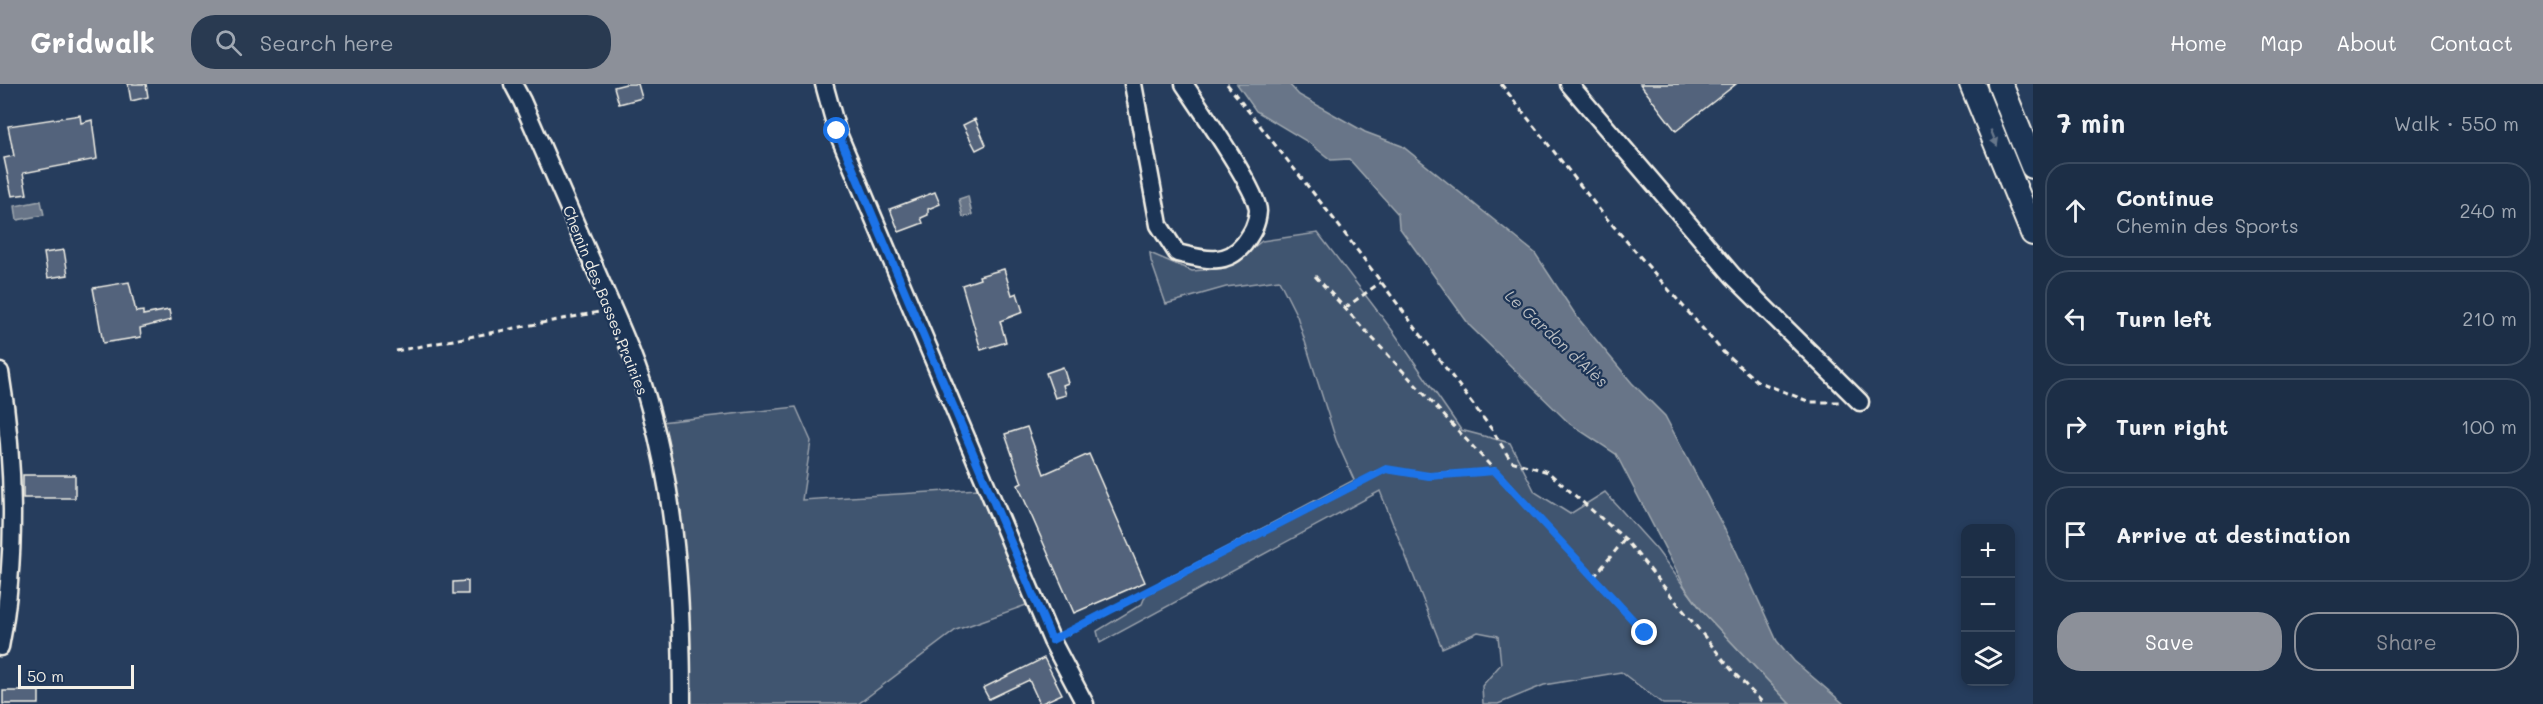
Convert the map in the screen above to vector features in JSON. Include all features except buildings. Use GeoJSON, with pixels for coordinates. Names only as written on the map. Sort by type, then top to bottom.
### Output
{"type":"FeatureCollection","features":[{"type":"Feature","properties":{"kind":"highway"},"geometry":{"type":"LineString","coordinates":[[1972,84],[2033,233]]}},
{"type":"Feature","properties":{"kind":"highway"},"geometry":{"type":"LineString","coordinates":[[2000,84],[2033,166]]}},
{"type":"Feature","properties":{"kind":"street","name":"Chemin des Basses Prairies"},"geometry":{"type":"LineString","coordinates":[[513,84],[629,347],[651,410],[666,476],[675,537],[682,642],[682,704]]}},
{"type":"Feature","properties":{"kind":"street"},"geometry":{"type":"LineString","coordinates":[[824,84],[837,131],[1052,640],[1085,704]]}},
{"type":"Feature","properties":{"kind":"street"},"geometry":{"type":"LineString","coordinates":[[1133,84],[1159,225],[1177,253],[1209,261],[1236,253],[1255,230],[1258,208],[1244,178],[1184,84]]}},
{"type":"Feature","properties":{"kind":"street"},"geometry":{"type":"LineString","coordinates":[[1578,87],[1733,276],[1860,402]]}},
{"type":"Feature","properties":{"kind":"street"},"geometry":{"type":"LineString","coordinates":[[0,372],[8,418],[12,555],[0,647]]}},
{"type":"Feature","properties":{"kind":"path"},"geometry":{"type":"LineString","coordinates":[[1227,84],[1381,282],[1493,431],[1511,461],[1548,472],[1625,539],[1735,674],[1764,704]]}},
{"type":"Feature","properties":{"kind":"path"},"geometry":{"type":"LineString","coordinates":[[1501,84],[1602,213],[1723,352],[1756,381],[1810,402],[1860,402]]}},
{"type":"Feature","properties":{"kind":"path"},"geometry":{"type":"LineString","coordinates":[[1315,276],[1645,633]]}},
{"type":"Feature","properties":{"kind":"path"},"geometry":{"type":"LineString","coordinates":[[1345,308],[1381,282]]}},
{"type":"Feature","properties":{"kind":"path"},"geometry":{"type":"LineString","coordinates":[[396,351],[545,324],[612,309]]}},
{"type":"Feature","properties":{"kind":"path"},"geometry":{"type":"LineString","coordinates":[[1052,640],[1386,469],[1429,476],[1495,471]]}},
{"type":"Feature","properties":{"kind":"path"},"geometry":{"type":"LineString","coordinates":[[1593,578],[1625,539]]}},
{"type":"Feature","properties":{"kind":"shaded area"},"geometry":{"type":"Polygon","coordinates":[[[1318,233],[1395,334],[1461,430],[1510,443],[1535,492],[1570,514],[1605,492],[1657,550],[1703,612],[1790,704],[1663,704],[1621,672],[1544,685],[1498,704],[1483,704],[1482,686],[1501,664],[1498,636],[1478,632],[1442,648],[1380,491],[1100,643],[1097,631],[1142,604],[1148,589],[1354,480],[1336,440],[1297,316],[1279,280],[1226,287],[1166,304],[1151,261],[1150,253],[1192,271],[1226,268],[1262,241],[1318,233]]]}},
{"type":"Feature","properties":{"kind":"shaded area"},"geometry":{"type":"Polygon","coordinates":[[[796,407],[811,441],[802,500],[979,489],[1029,604],[956,630],[858,704],[688,704],[661,422],[796,407]]]}},
{"type":"Feature","properties":{"kind":"water","name":"Le Gardon d'Alès"},"geometry":{"type":"Polygon","coordinates":[[[1237,84],[1289,84],[1299,95],[1365,132],[1402,146],[1535,253],[1577,317],[1632,383],[1665,416],[1736,551],[1777,641],[1794,661],[1844,704],[1790,704],[1703,612],[1685,587],[1616,454],[1570,424],[1470,326],[1399,227],[1398,214],[1349,159],[1331,160],[1308,142],[1256,111],[1237,84]]]}},
{"type":"Feature","properties":{"kind":"water"},"geometry":{"type":"Polygon","coordinates":[[[968,196],[972,215],[963,217],[959,199],[968,196]]]}},
{"type":"Feature","properties":{"kind":"water"},"geometry":{"type":"Polygon","coordinates":[[[41,201],[44,215],[17,220],[15,206],[41,201]]]}},
{"type":"Feature","properties":{"kind":"route"},"geometry":{"type":"LineString","coordinates":[[837,131],[1052,640],[1386,469],[1429,476],[1495,471],[1645,633]]}}]}
